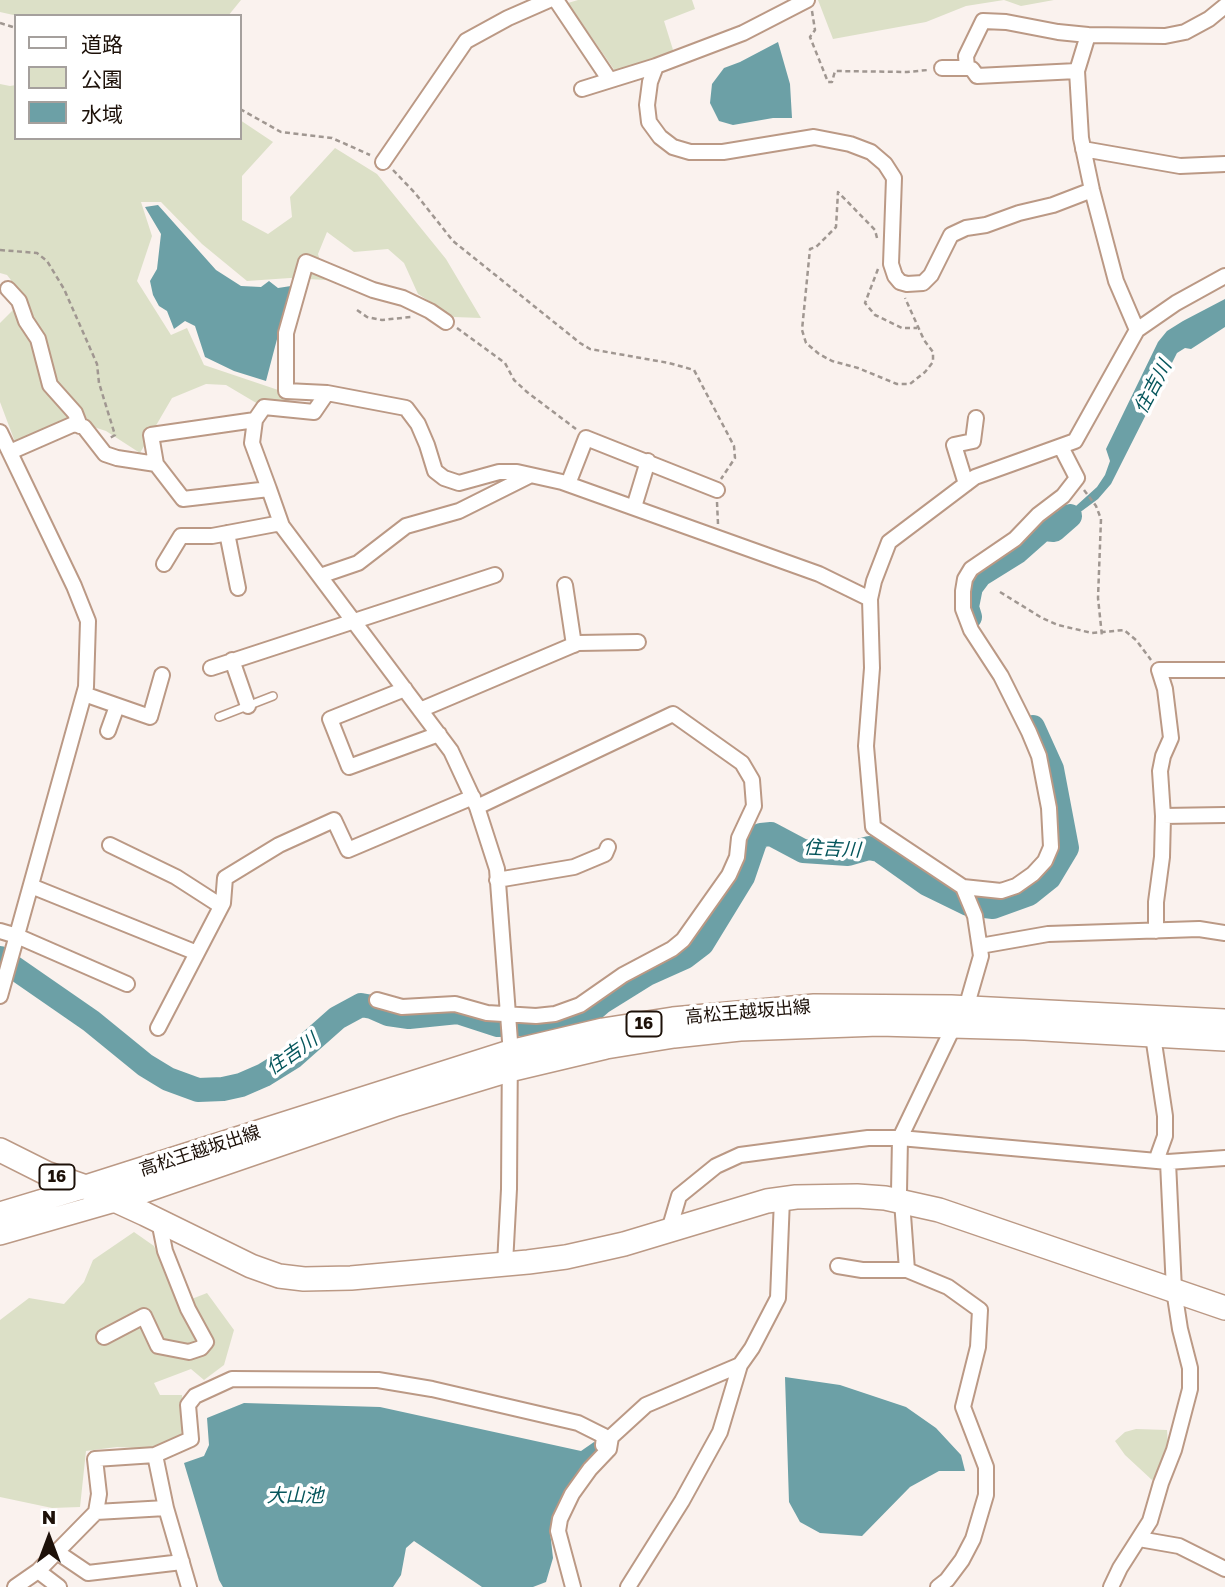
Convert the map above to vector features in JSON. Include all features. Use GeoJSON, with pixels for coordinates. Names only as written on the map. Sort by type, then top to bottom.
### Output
{"type":"FeatureCollection","features":[{"type":"Feature","properties":{"kind":"main road","name":"高松王越坂出線"},"geometry":{"type":"LineString","coordinates":[[86,1187],[509,1038],[814,1006],[961,1017],[1225,1021]]}},
{"type":"Feature","properties":{"kind":"main road","name":"高松王越坂出線"},"geometry":{"type":"LineString","coordinates":[[961,1017],[1025,1028],[1225,1039]]}},
{"type":"Feature","properties":{"kind":"main road","name":"高松王越坂出線"},"geometry":{"type":"LineString","coordinates":[[115,1200],[397,1104],[509,1038]]}},
{"type":"Feature","properties":{"kind":"main road","name":"16"},"geometry":{"type":"LineString","coordinates":[[0,1150],[115,1200],[251,1266],[279,1276],[304,1279],[351,1278],[505,1265],[586,1253],[730,1211],[782,1199],[831,1195],[885,1198],[939,1210],[1225,1308]]}},
{"type":"Feature","properties":{"kind":"main road"},"geometry":{"type":"LineString","coordinates":[[0,1213],[86,1187]]}},
{"type":"Feature","properties":{"kind":"main road"},"geometry":{"type":"LineString","coordinates":[[0,1234],[115,1200]]}},
{"type":"Feature","properties":{"kind":"street"},"geometry":{"type":"LineString","coordinates":[[383,163],[466,41],[549,0]]}},
{"type":"Feature","properties":{"kind":"street"},"geometry":{"type":"LineString","coordinates":[[556,0],[609,79]]}},
{"type":"Feature","properties":{"kind":"street"},"geometry":{"type":"LineString","coordinates":[[582,89],[656,66],[809,4]]}},
{"type":"Feature","properties":{"kind":"street"},"geometry":{"type":"LineString","coordinates":[[967,68],[966,56],[983,21],[1088,35],[1165,36],[1185,32],[1209,19],[1225,6]]}},
{"type":"Feature","properties":{"kind":"street"},"geometry":{"type":"LineString","coordinates":[[1088,35],[1077,71],[1083,149],[1116,281],[1137,330]]}},
{"type":"Feature","properties":{"kind":"street"},"geometry":{"type":"LineString","coordinates":[[656,66],[650,82],[647,105],[649,122],[660,137],[673,147],[690,152],[723,152],[814,137],[850,144],[871,152],[885,164],[894,178],[891,264],[900,282],[923,283],[931,275],[951,234],[1053,205],[1092,190]]}},
{"type":"Feature","properties":{"kind":"street"},"geometry":{"type":"LineString","coordinates":[[942,68],[972,69],[977,76],[1077,71]]}},
{"type":"Feature","properties":{"kind":"street"},"geometry":{"type":"LineString","coordinates":[[1083,149],[1180,166],[1225,164]]}},
{"type":"Feature","properties":{"kind":"street"},"geometry":{"type":"LineString","coordinates":[[446,322],[403,298],[373,290],[306,262],[286,333],[286,391],[327,393],[406,408],[422,434],[435,471],[444,478],[460,483],[499,472],[517,472],[528,477],[568,484],[819,575],[870,599]]}},
{"type":"Feature","properties":{"kind":"street"},"geometry":{"type":"LineString","coordinates":[[1061,447],[1077,478],[1063,496],[1038,515],[1015,539],[971,569],[965,579],[963,591],[963,609],[971,630],[1001,676],[1038,756],[1049,808],[1051,847],[1045,861],[1016,886],[1001,891],[963,887],[873,827],[866,746],[872,668],[870,599],[873,580],[889,542],[975,477],[1075,441],[1137,330],[1225,276]]}},
{"type":"Feature","properties":{"kind":"street"},"geometry":{"type":"LineString","coordinates":[[8,289],[19,301],[26,321],[38,339],[50,386],[75,413],[80,426]]}},
{"type":"Feature","properties":{"kind":"street"},"geometry":{"type":"LineString","coordinates":[[327,393],[314,412],[264,407],[255,420],[252,443],[281,523],[451,751],[475,802],[497,869],[509,1038],[509,1189],[505,1265]]}},
{"type":"Feature","properties":{"kind":"street"},"geometry":{"type":"LineString","coordinates":[[966,484],[954,445],[973,440],[976,418]]}},
{"type":"Feature","properties":{"kind":"street"},"geometry":{"type":"LineString","coordinates":[[255,420],[151,435],[156,464],[183,499],[269,489]]}},
{"type":"Feature","properties":{"kind":"street"},"geometry":{"type":"LineString","coordinates":[[10,452],[74,424],[84,428],[105,454],[156,464]]}},
{"type":"Feature","properties":{"kind":"street"},"geometry":{"type":"LineString","coordinates":[[0,432],[88,621],[84,694],[0,996]]}},
{"type":"Feature","properties":{"kind":"street"},"geometry":{"type":"LineString","coordinates":[[568,484],[586,438],[717,490]]}},
{"type":"Feature","properties":{"kind":"street"},"geometry":{"type":"LineString","coordinates":[[634,508],[648,461]]}},
{"type":"Feature","properties":{"kind":"street"},"geometry":{"type":"LineString","coordinates":[[320,576],[358,563],[406,526],[458,510],[528,477]]}},
{"type":"Feature","properties":{"kind":"street"},"geometry":{"type":"LineString","coordinates":[[164,564],[181,536],[212,536],[281,523]]}},
{"type":"Feature","properties":{"kind":"street"},"geometry":{"type":"LineString","coordinates":[[227,533],[238,587]]}},
{"type":"Feature","properties":{"kind":"street"},"geometry":{"type":"LineString","coordinates":[[211,668],[495,575]]}},
{"type":"Feature","properties":{"kind":"street"},"geometry":{"type":"LineString","coordinates":[[565,585],[574,645]]}},
{"type":"Feature","properties":{"kind":"street"},"geometry":{"type":"LineString","coordinates":[[420,710],[578,643],[638,642]]}},
{"type":"Feature","properties":{"kind":"street"},"geometry":{"type":"LineString","coordinates":[[232,660],[248,706]]}},
{"type":"Feature","properties":{"kind":"street"},"geometry":{"type":"LineString","coordinates":[[1156,931],[1156,902],[1162,857],[1160,771],[1171,737],[1166,689],[1159,670],[1225,670]]}},
{"type":"Feature","properties":{"kind":"street"},"geometry":{"type":"LineString","coordinates":[[84,694],[150,717],[162,674]]}},
{"type":"Feature","properties":{"kind":"street"},"geometry":{"type":"LineString","coordinates":[[405,689],[330,719],[349,767],[439,734]]}},
{"type":"Feature","properties":{"kind":"street"},"geometry":{"type":"LineString","coordinates":[[108,731],[117,706]]}},
{"type":"Feature","properties":{"kind":"street"},"geometry":{"type":"LineString","coordinates":[[158,1028],[221,906],[225,878],[279,845],[334,820],[348,850],[475,802],[673,714],[742,763],[752,780],[754,806],[739,838],[737,857],[729,875],[682,940],[672,949],[623,975],[580,1005],[555,1014],[509,1038]]}},
{"type":"Feature","properties":{"kind":"street"},"geometry":{"type":"LineString","coordinates":[[1163,816],[1225,815]]}},
{"type":"Feature","properties":{"kind":"street"},"geometry":{"type":"LineString","coordinates":[[110,845],[176,877],[221,906]]}},
{"type":"Feature","properties":{"kind":"street"},"geometry":{"type":"LineString","coordinates":[[497,880],[574,867],[605,854],[608,847]]}},
{"type":"Feature","properties":{"kind":"street"},"geometry":{"type":"LineString","coordinates":[[31,886],[197,953]]}},
{"type":"Feature","properties":{"kind":"street"},"geometry":{"type":"LineString","coordinates":[[906,1270],[899,1192],[900,1138],[950,1034],[961,1017],[981,956],[975,916],[963,887]]}},
{"type":"Feature","properties":{"kind":"street"},"geometry":{"type":"LineString","coordinates":[[980,946],[1048,934],[1199,929],[1225,933]]}},
{"type":"Feature","properties":{"kind":"street"},"geometry":{"type":"LineString","coordinates":[[0,931],[127,984]]}},
{"type":"Feature","properties":{"kind":"street"},"geometry":{"type":"LineString","coordinates":[[377,1000],[402,1007],[455,1004],[487,1013],[509,1038]]}},
{"type":"Feature","properties":{"kind":"street"},"geometry":{"type":"LineString","coordinates":[[1111,1587],[1150,1521],[1174,1450],[1190,1390],[1190,1368],[1174,1290],[1162,1161],[1166,1116],[1153,1036]]}},
{"type":"Feature","properties":{"kind":"street"},"geometry":{"type":"LineString","coordinates":[[669,1230],[679,1196],[716,1166],[740,1155],[868,1138],[900,1138],[1162,1161],[1225,1158]]}},
{"type":"Feature","properties":{"kind":"street"},"geometry":{"type":"LineString","coordinates":[[628,1587],[682,1501],[720,1432],[740,1365],[778,1298],[782,1199]]}},
{"type":"Feature","properties":{"kind":"street"},"geometry":{"type":"LineString","coordinates":[[104,1337],[144,1316],[159,1346],[189,1352],[201,1348],[206,1342],[188,1309],[165,1251],[159,1221]]}},
{"type":"Feature","properties":{"kind":"street"},"geometry":{"type":"LineString","coordinates":[[838,1266],[862,1270],[906,1270],[948,1287],[981,1310],[978,1347],[963,1407],[986,1467],[986,1495],[973,1539],[947,1580],[938,1587]]}},
{"type":"Feature","properties":{"kind":"street"},"geometry":{"type":"LineString","coordinates":[[573,1587],[558,1531],[560,1519],[578,1486],[609,1449],[611,1437],[646,1405],[740,1365]]}},
{"type":"Feature","properties":{"kind":"street"},"geometry":{"type":"LineString","coordinates":[[15,1587],[38,1572],[96,1512],[99,1494],[95,1459],[155,1455],[191,1439],[188,1405],[195,1396],[232,1379],[378,1380],[432,1389],[578,1423],[604,1436],[603,1445],[609,1449]]}},
{"type":"Feature","properties":{"kind":"street"},"geometry":{"type":"LineString","coordinates":[[155,1455],[166,1508],[189,1587]]}},
{"type":"Feature","properties":{"kind":"street"},"geometry":{"type":"LineString","coordinates":[[96,1512],[166,1508]]}},
{"type":"Feature","properties":{"kind":"street"},"geometry":{"type":"LineString","coordinates":[[1139,1539],[1179,1546],[1225,1569]]}},
{"type":"Feature","properties":{"kind":"street"},"geometry":{"type":"LineString","coordinates":[[57,1552],[88,1573],[182,1562]]}},
{"type":"Feature","properties":{"kind":"street"},"geometry":{"type":"LineString","coordinates":[[38,1572],[59,1587]]}},
{"type":"Feature","properties":{"kind":"lane"},"geometry":{"type":"LineString","coordinates":[[219,716],[273,696]]}},
{"type":"Feature","properties":{"kind":"path"},"geometry":{"type":"LineString","coordinates":[[809,4],[815,30],[810,37],[828,82],[832,82],[835,71],[907,72],[942,68]]}},
{"type":"Feature","properties":{"kind":"path"},"geometry":{"type":"LineString","coordinates":[[242,110],[281,132],[332,138],[390,166],[453,241],[590,349],[694,370],[734,446],[735,458],[724,473],[717,490],[718,538]]}},
{"type":"Feature","properties":{"kind":"path"},"geometry":{"type":"LineString","coordinates":[[879,247],[875,230],[838,192],[836,227],[816,247],[810,249],[802,330],[806,343],[832,361],[897,384],[910,384],[933,362],[933,352],[917,328],[900,282]]}},
{"type":"Feature","properties":{"kind":"path"},"geometry":{"type":"LineString","coordinates":[[0,250],[37,253],[47,261],[64,289],[97,364],[99,383],[115,435],[99,445]]}},
{"type":"Feature","properties":{"kind":"path"},"geometry":{"type":"LineString","coordinates":[[879,268],[865,303],[875,315],[902,328],[917,328]]}},
{"type":"Feature","properties":{"kind":"path"},"geometry":{"type":"LineString","coordinates":[[357,310],[367,317],[383,320],[420,316],[446,322],[469,335],[505,363],[514,380],[586,438]]}},
{"type":"Feature","properties":{"kind":"path"},"geometry":{"type":"LineString","coordinates":[[1079,482],[1096,506],[1101,519],[1098,598],[1102,636]]}},
{"type":"Feature","properties":{"kind":"path"},"geometry":{"type":"LineString","coordinates":[[1000,592],[1058,625],[1092,632],[1124,630],[1136,640],[1159,670]]}},
{"type":"Feature","properties":{"kind":"green space"},"geometry":{"type":"Polygon","coordinates":[[[0,0],[241,0],[230,14],[14,15],[0,12],[0,0]]]}},
{"type":"Feature","properties":{"kind":"green space"},"geometry":{"type":"Polygon","coordinates":[[[578,0],[692,0],[695,9],[664,21],[674,53],[615,71],[568,3],[578,0]]]}},
{"type":"Feature","properties":{"kind":"green space"},"geometry":{"type":"Polygon","coordinates":[[[818,0],[1004,0],[966,6],[926,22],[833,39],[818,0]]]}},
{"type":"Feature","properties":{"kind":"green space"},"geometry":{"type":"Polygon","coordinates":[[[1004,0],[1054,0],[1021,6],[1004,0]]]}},
{"type":"Feature","properties":{"kind":"green space"},"geometry":{"type":"Polygon","coordinates":[[[0,84],[14,85],[14,140],[242,140],[242,121],[273,142],[242,176],[242,220],[268,234],[292,217],[290,197],[335,148],[377,174],[446,259],[481,318],[454,317],[418,294],[404,263],[388,249],[354,252],[327,232],[318,254],[326,280],[290,278],[247,281],[202,244],[161,202],[141,202],[152,236],[137,281],[171,335],[187,328],[204,365],[296,396],[284,404],[258,404],[226,385],[206,384],[172,398],[140,453],[106,431],[72,420],[15,442],[0,402],[0,323],[25,298],[7,275],[0,273],[0,84]]]}},
{"type":"Feature","properties":{"kind":"green space"},"geometry":{"type":"Polygon","coordinates":[[[134,1232],[154,1246],[179,1304],[207,1293],[234,1330],[224,1365],[204,1380],[191,1369],[154,1383],[160,1395],[182,1395],[184,1417],[181,1435],[155,1449],[117,1447],[86,1451],[80,1507],[52,1508],[0,1497],[0,1320],[29,1298],[64,1304],[84,1282],[93,1260],[134,1232]]]}},
{"type":"Feature","properties":{"kind":"green space"},"geometry":{"type":"Polygon","coordinates":[[[1136,1429],[1167,1430],[1168,1445],[1164,1469],[1152,1480],[1125,1455],[1115,1441],[1125,1432],[1136,1429]]]}},
{"type":"Feature","properties":{"kind":"water"},"geometry":{"type":"Polygon","coordinates":[[[778,42],[790,84],[792,118],[773,118],[733,125],[719,121],[710,103],[712,84],[724,68],[778,42]]]}},
{"type":"Feature","properties":{"kind":"water"},"geometry":{"type":"Polygon","coordinates":[[[158,205],[216,270],[241,286],[261,287],[269,281],[278,288],[291,286],[266,381],[234,371],[205,357],[195,326],[185,321],[174,329],[167,311],[159,306],[150,281],[157,269],[161,234],[145,207],[158,205]]]}},
{"type":"Feature","properties":{"kind":"water"},"geometry":{"type":"Polygon","coordinates":[[[1225,299],[1225,327],[1191,349],[1185,348],[1177,353],[1111,484],[1098,499],[1048,536],[1037,522],[1053,511],[1063,513],[1056,524],[1097,487],[1105,475],[1110,461],[1106,449],[1158,342],[1167,331],[1225,299]]]}},
{"type":"Feature","properties":{"kind":"water"},"geometry":{"type":"Polygon","coordinates":[[[785,1377],[840,1385],[906,1407],[936,1428],[961,1455],[965,1471],[939,1471],[910,1487],[862,1536],[820,1533],[800,1522],[789,1502],[785,1377]]]}},
{"type":"Feature","properties":{"kind":"water","name":"大山池"},"geometry":{"type":"Polygon","coordinates":[[[244,1403],[380,1407],[581,1451],[594,1442],[600,1447],[566,1492],[550,1531],[553,1558],[546,1582],[533,1587],[482,1587],[414,1541],[406,1548],[401,1575],[393,1587],[223,1587],[184,1463],[204,1456],[209,1445],[207,1418],[244,1403]]]}},
{"type":"Feature","properties":{"kind":"waterway","name":"住吉川"},"geometry":{"type":"LineString","coordinates":[[970,617],[967,607],[971,587],[980,575],[1017,552],[1043,529],[1054,530],[1070,516]]}},
{"type":"Feature","properties":{"kind":"waterway","name":"住吉川"},"geometry":{"type":"LineString","coordinates":[[0,958],[91,1021],[145,1065],[168,1079],[198,1090],[241,1085],[264,1075],[293,1057],[337,1018],[361,1005],[388,1014],[409,1017],[458,1012],[498,1025],[558,1023],[586,1016],[602,1002],[647,974],[685,957],[702,944],[743,877],[755,842],[761,835],[771,834],[803,851],[848,854],[869,848],[879,850],[927,884],[968,904],[993,907],[1029,894],[1049,878],[1067,848],[1052,769],[1033,727]]}}]}
